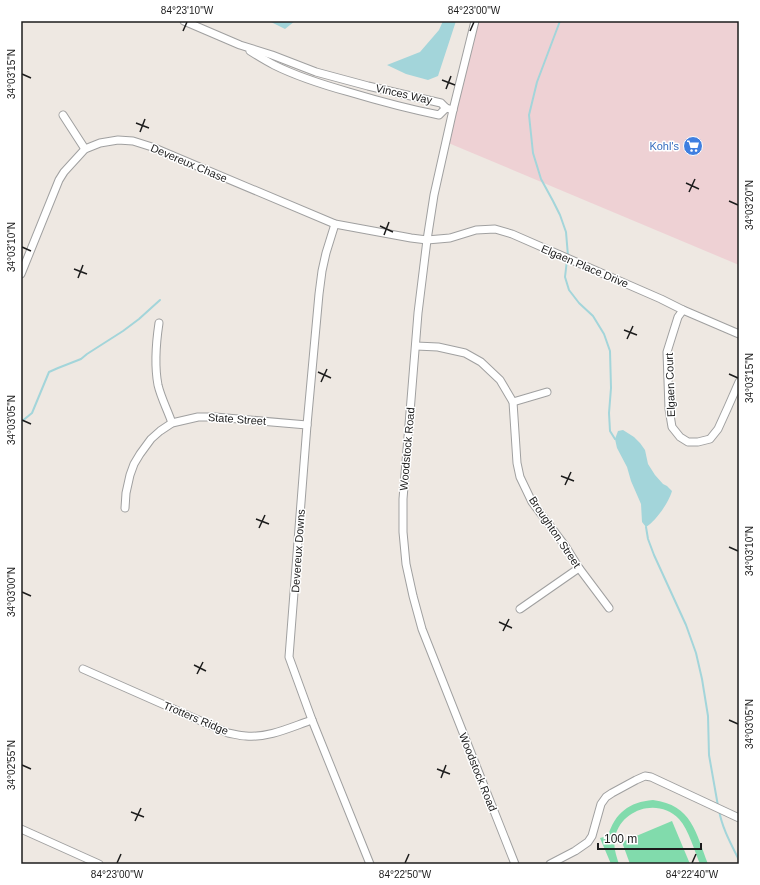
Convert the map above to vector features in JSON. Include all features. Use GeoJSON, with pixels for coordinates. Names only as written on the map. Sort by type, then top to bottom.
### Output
{"type":"FeatureCollection","features":[{"type":"Feature","properties":{"kind":"street","name":"Vinces Way"},"geometry":{"type":"LineString","coordinates":[[184,21],[240,45],[272,55],[316,72],[441,103],[450,109],[439,115],[331,87],[274,65],[240,45]]}},
{"type":"Feature","properties":{"kind":"street","name":"Woodstock Road"},"geometry":{"type":"LineString","coordinates":[[475,21],[450,109],[427,240],[418,313],[403,499],[403,532],[406,564],[412,596],[422,629],[515,864]]}},
{"type":"Feature","properties":{"kind":"street"},"geometry":{"type":"LineString","coordinates":[[63,115],[85,149]]}},
{"type":"Feature","properties":{"kind":"street","name":"Devereux Chase"},"geometry":{"type":"LineString","coordinates":[[21,274],[59,180],[64,172],[85,149],[100,143],[118,140],[133,141],[152,146],[335,224],[427,240]]}},
{"type":"Feature","properties":{"kind":"street","name":"Devereux Downs"},"geometry":{"type":"LineString","coordinates":[[335,224],[326,252],[322,271],[307,425],[289,657],[312,720],[370,864]]}},
{"type":"Feature","properties":{"kind":"street","name":"Elgaen Place Drive"},"geometry":{"type":"LineString","coordinates":[[427,240],[450,238],[476,230],[495,229],[512,234],[739,334]]}},
{"type":"Feature","properties":{"kind":"street","name":"Elgaen Court"},"geometry":{"type":"LineString","coordinates":[[682,310],[678,317],[668,352],[669,409],[672,427],[680,437],[688,442],[698,442],[710,439],[718,428],[739,382]]}},
{"type":"Feature","properties":{"kind":"street"},"geometry":{"type":"LineString","coordinates":[[159,323],[156,343],[158,386],[172,423]]}},
{"type":"Feature","properties":{"kind":"street","name":"Broughton Street"},"geometry":{"type":"LineString","coordinates":[[416,346],[438,347],[465,353],[481,362],[500,380],[513,402],[517,463],[520,477],[532,502],[609,608]]}},
{"type":"Feature","properties":{"kind":"street"},"geometry":{"type":"LineString","coordinates":[[513,402],[547,392]]}},
{"type":"Feature","properties":{"kind":"street","name":"State Street"},"geometry":{"type":"LineString","coordinates":[[125,508],[126,493],[134,464],[151,440],[160,431],[172,423],[198,417],[215,417],[307,425]]}},
{"type":"Feature","properties":{"kind":"street"},"geometry":{"type":"LineString","coordinates":[[520,609],[579,568]]}},
{"type":"Feature","properties":{"kind":"street","name":"Trotters Ridge"},"geometry":{"type":"LineString","coordinates":[[83,670],[228,733],[246,736],[271,734],[312,720]]}},
{"type":"Feature","properties":{"kind":"street"},"geometry":{"type":"LineString","coordinates":[[550,864],[575,852],[588,842],[592,836],[601,804],[606,797],[645,776],[651,777],[739,818]]}},
{"type":"Feature","properties":{"kind":"street"},"geometry":{"type":"LineString","coordinates":[[21,829],[99,864]]}},
{"type":"Feature","properties":{"kind":"shaded area"},"geometry":{"type":"Polygon","coordinates":[[[476,21],[739,21],[739,265],[446,142],[476,21]]]}},
{"type":"Feature","properties":{"kind":"green space"},"geometry":{"type":"Polygon","coordinates":[[[653,800],[666,803],[676,808],[691,822],[696,831],[708,864],[700,864],[688,834],[679,819],[662,809],[652,808],[642,809],[633,813],[625,819],[619,827],[614,844],[619,864],[611,864],[600,838],[608,836],[615,821],[624,810],[637,803],[653,800]]]}},
{"type":"Feature","properties":{"kind":"green space"},"geometry":{"type":"Polygon","coordinates":[[[672,821],[690,864],[630,864],[622,842],[672,821]]]}},
{"type":"Feature","properties":{"kind":"water"},"geometry":{"type":"Polygon","coordinates":[[[269,21],[295,21],[285,29],[269,21]]]}},
{"type":"Feature","properties":{"kind":"water"},"geometry":{"type":"Polygon","coordinates":[[[443,21],[456,21],[438,76],[428,80],[406,74],[387,65],[420,52],[439,30],[443,21]]]}},
{"type":"Feature","properties":{"kind":"water"},"geometry":{"type":"Polygon","coordinates":[[[623,430],[640,443],[645,450],[648,464],[655,475],[672,491],[662,511],[646,527],[642,522],[641,504],[631,481],[627,467],[617,448],[615,439],[618,431],[623,430]]]}},
{"type":"Feature","properties":{"kind":"waterway"},"geometry":{"type":"LineString","coordinates":[[560,21],[537,82],[529,115],[533,153],[541,179],[560,215],[566,232],[568,256]]}},
{"type":"Feature","properties":{"kind":"waterway"},"geometry":{"type":"LineString","coordinates":[[567,260],[565,277],[569,290],[579,303],[593,316],[604,334],[610,351],[610,431],[615,439]]}},
{"type":"Feature","properties":{"kind":"waterway"},"geometry":{"type":"LineString","coordinates":[[21,422],[32,413],[49,372],[81,359],[123,331],[160,300]]}},
{"type":"Feature","properties":{"kind":"waterway"},"geometry":{"type":"LineString","coordinates":[[646,527],[648,539],[654,555],[686,625],[696,653],[708,716],[709,755],[718,806]]}},
{"type":"Feature","properties":{"kind":"waterway"},"geometry":{"type":"LineString","coordinates":[[719,810],[725,830],[739,860]]}},
{"type":"Feature","properties":{"kind":"place","name":"Kohl's"},"geometry":{"type":"Point","coordinates":[693,146]}}]}
